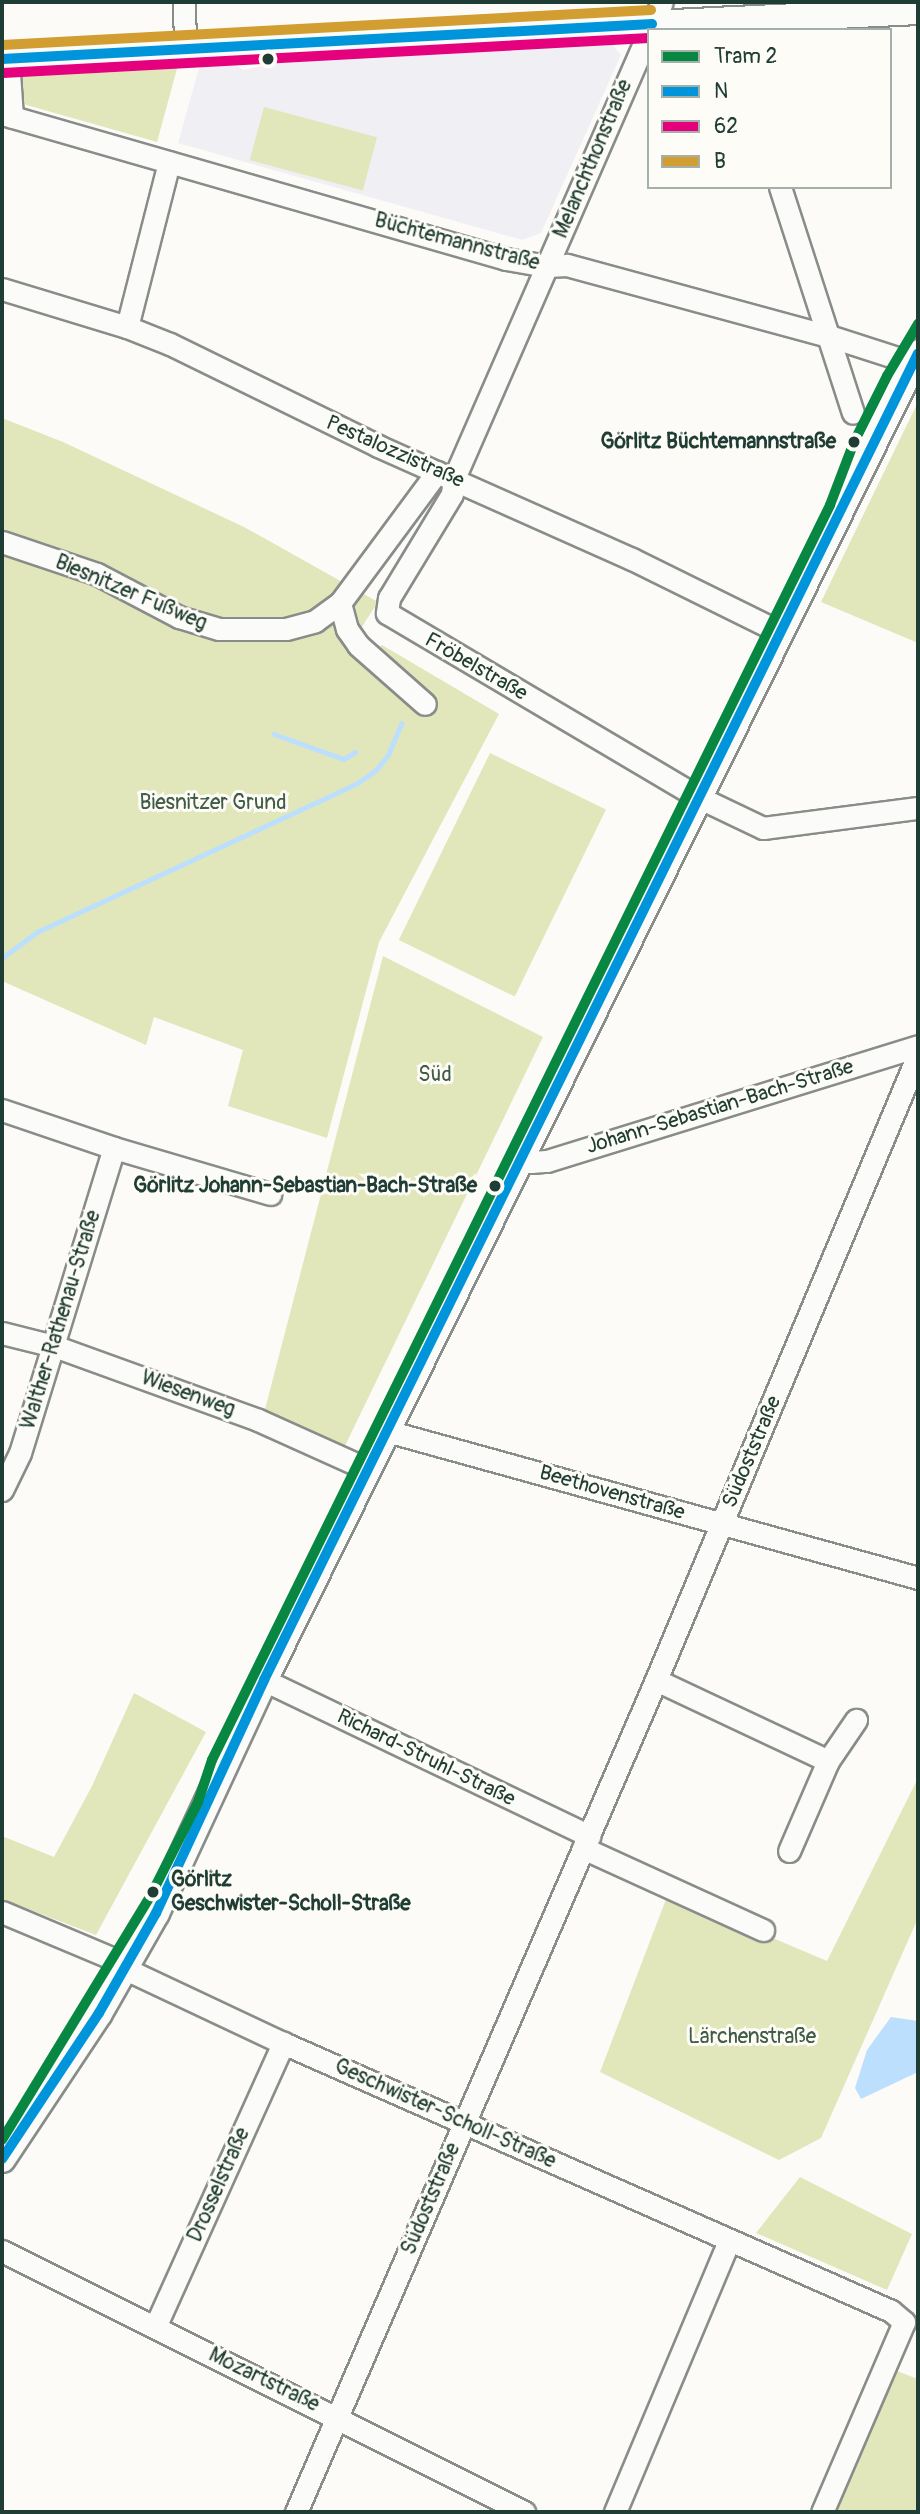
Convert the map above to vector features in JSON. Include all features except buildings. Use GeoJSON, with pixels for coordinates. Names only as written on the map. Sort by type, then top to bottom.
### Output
{"type":"FeatureCollection","features":[{"type":"Feature","properties":{"kind":"main road"},"geometry":{"type":"LineString","coordinates":[[5,58],[726,17],[918,11]]}},
{"type":"Feature","properties":{"kind":"main road"},"geometry":{"type":"LineString","coordinates":[[2,2159],[126,1968],[198,1827],[264,1680],[916,358]]}},
{"type":"Feature","properties":{"kind":"street"},"geometry":{"type":"LineString","coordinates":[[184,2],[185,47]]}},
{"type":"Feature","properties":{"kind":"street","name":"Melanchthonstraße"},"geometry":{"type":"LineString","coordinates":[[446,476],[547,266],[647,36]]}},
{"type":"Feature","properties":{"kind":"street"},"geometry":{"type":"LineString","coordinates":[[5,58],[7,115]]}},
{"type":"Feature","properties":{"kind":"street","name":"Büchtemannstraße"},"geometry":{"type":"LineString","coordinates":[[7,115],[506,259],[547,266],[568,265],[916,358]]}},
{"type":"Feature","properties":{"kind":"street"},"geometry":{"type":"LineString","coordinates":[[127,327],[169,162]]}},
{"type":"Feature","properties":{"kind":"street"},"geometry":{"type":"LineString","coordinates":[[781,189],[853,413]]}},
{"type":"Feature","properties":{"kind":"street","name":"Pestalozzistraße"},"geometry":{"type":"LineString","coordinates":[[2,289],[127,327],[446,476],[632,559],[782,633]]}},
{"type":"Feature","properties":{"kind":"street"},"geometry":{"type":"LineString","coordinates":[[425,704],[358,645],[347,629],[340,603],[446,476]]}},
{"type":"Feature","properties":{"kind":"street","name":"Fröbelstraße"},"geometry":{"type":"LineString","coordinates":[[446,476],[453,494],[389,598],[387,613],[698,797]]}},
{"type":"Feature","properties":{"kind":"street","name":"Biesnitzer Fußweg"},"geometry":{"type":"LineString","coordinates":[[2,542],[97,574],[178,617],[219,629],[286,629],[315,621],[340,603]]}},
{"type":"Feature","properties":{"kind":"street"},"geometry":{"type":"LineString","coordinates":[[698,797],[763,828],[918,808]]}},
{"type":"Feature","properties":{"kind":"street","name":"Johann-Sebastian-Bach-Straße"},"geometry":{"type":"LineString","coordinates":[[522,1158],[531,1162],[547,1161],[918,1046]]}},
{"type":"Feature","properties":{"kind":"street","name":"Südoststraße"},"geometry":{"type":"LineString","coordinates":[[296,2512],[656,1680],[918,1055]]}},
{"type":"Feature","properties":{"kind":"street"},"geometry":{"type":"LineString","coordinates":[[2,1110],[114,1148],[270,1194]]}},
{"type":"Feature","properties":{"kind":"street","name":"Walther-Rathenau-Straße"},"geometry":{"type":"LineString","coordinates":[[2,1490],[20,1453],[114,1148]]}},
{"type":"Feature","properties":{"kind":"street","name":"Wiesenweg"},"geometry":{"type":"LineString","coordinates":[[2,1333],[54,1346],[258,1420],[369,1470]]}},
{"type":"Feature","properties":{"kind":"street","name":"Beethovenstraße"},"geometry":{"type":"LineString","coordinates":[[387,1431],[722,1521],[918,1578]]}},
{"type":"Feature","properties":{"kind":"street","name":"Richard-Struhl-Straße"},"geometry":{"type":"LineString","coordinates":[[264,1680],[586,1842]]}},
{"type":"Feature","properties":{"kind":"street"},"geometry":{"type":"LineString","coordinates":[[656,1680],[828,1760]]}},
{"type":"Feature","properties":{"kind":"street"},"geometry":{"type":"LineString","coordinates":[[789,1851],[828,1760],[856,1720]]}},
{"type":"Feature","properties":{"kind":"street"},"geometry":{"type":"LineString","coordinates":[[586,1842],[763,1930]]}},
{"type":"Feature","properties":{"kind":"street","name":"Geschwister-Scholl-Straße"},"geometry":{"type":"LineString","coordinates":[[2,1912],[114,1959],[126,1968],[283,2043],[891,2311],[904,2322],[822,2512]]}},
{"type":"Feature","properties":{"kind":"street","name":"Drosselstraße"},"geometry":{"type":"LineString","coordinates":[[155,2327],[283,2043]]}},
{"type":"Feature","properties":{"kind":"street"},"geometry":{"type":"LineString","coordinates":[[615,2512],[729,2241]]}},
{"type":"Feature","properties":{"kind":"street","name":"Mozartstraße"},"geometry":{"type":"LineString","coordinates":[[2,2251],[524,2512]]}},
{"type":"Feature","properties":{"kind":"shaded area"},"geometry":{"type":"Polygon","coordinates":[[[611,43],[621,55],[541,233],[522,240],[178,143],[201,61],[235,59],[235,64],[243,70],[267,65],[274,60],[611,43]]]}},
{"type":"Feature","properties":{"kind":"green space"},"geometry":{"type":"Polygon","coordinates":[[[178,65],[157,142],[2,98],[19,68],[178,65]]]}},
{"type":"Feature","properties":{"kind":"green space"},"geometry":{"type":"Polygon","coordinates":[[[264,107],[377,137],[363,190],[250,160],[264,107]]]}},
{"type":"Feature","properties":{"kind":"green space"},"geometry":{"type":"Polygon","coordinates":[[[918,402],[918,643],[821,602],[918,402]]]}},
{"type":"Feature","properties":{"kind":"green space","name":"Biesnitzer Grund"},"geometry":{"type":"Polygon","coordinates":[[[2,418],[63,442],[244,527],[378,602],[352,642],[368,657],[382,645],[499,714],[379,942],[327,1138],[228,1106],[243,1050],[154,1017],[146,1045],[2,981],[2,418]]]}},
{"type":"Feature","properties":{"kind":"green space"},"geometry":{"type":"Polygon","coordinates":[[[490,753],[606,810],[515,996],[399,940],[490,753]]]}},
{"type":"Feature","properties":{"kind":"green space","name":"Süd"},"geometry":{"type":"Polygon","coordinates":[[[383,956],[543,1037],[342,1452],[263,1417],[383,956]]]}},
{"type":"Feature","properties":{"kind":"green space"},"geometry":{"type":"Polygon","coordinates":[[[134,1693],[206,1732],[96,1935],[2,1899],[2,1836],[54,1857],[92,1786],[134,1693]]]}},
{"type":"Feature","properties":{"kind":"green space","name":"Lärchenstraße"},"geometry":{"type":"Polygon","coordinates":[[[918,1778],[918,1918],[821,2138],[779,2160],[600,2072],[668,1894],[827,1961],[918,1778]]]}},
{"type":"Feature","properties":{"kind":"green space"},"geometry":{"type":"Polygon","coordinates":[[[800,2177],[912,2234],[887,2290],[756,2233],[800,2177]]]}},
{"type":"Feature","properties":{"kind":"green space"},"geometry":{"type":"Polygon","coordinates":[[[894,2370],[918,2379],[918,2512],[829,2512],[894,2370]]]}},
{"type":"Feature","properties":{"kind":"water"},"geometry":{"type":"Polygon","coordinates":[[[891,2017],[918,2021],[918,2072],[861,2099],[855,2088],[867,2050],[891,2017]]]}},
{"type":"Feature","properties":{"kind":"waterway"},"geometry":{"type":"LineString","coordinates":[[2,958],[37,932],[356,784],[376,770],[388,755],[401,724]]}},
{"type":"Feature","properties":{"kind":"waterway"},"geometry":{"type":"LineString","coordinates":[[274,734],[344,759],[355,752]]}},
{"type":"Feature","properties":{"kind":"tram line","name":"2"},"geometry":{"type":"LineString","coordinates":[[2,2140],[152,1893],[198,1802],[212,1760],[830,505],[854,442],[887,376],[918,324]]}},
{"type":"Feature","properties":{"kind":"transit line","name":"B"},"geometry":{"type":"LineString","coordinates":[[2,45],[651,10]]}},
{"type":"Feature","properties":{"kind":"transit line","name":"N"},"geometry":{"type":"LineString","coordinates":[[2,59],[652,24]]}},
{"type":"Feature","properties":{"kind":"transit line","name":"62"},"geometry":{"type":"LineString","coordinates":[[3,73],[647,38]]}},
{"type":"Feature","properties":{"kind":"transit line","name":"N"},"geometry":{"type":"LineString","coordinates":[[2,2159],[99,2013],[156,1913],[264,1680],[918,353]]}},
{"type":"Feature","properties":{"kind":"place","name":"Görlitz Büchtemannstraße"},"geometry":{"type":"Point","coordinates":[854,442]}},
{"type":"Feature","properties":{"kind":"place","name":"Görlitz Johann-Sebastian-Bach-Straße"},"geometry":{"type":"Point","coordinates":[495,1186]}},
{"type":"Feature","properties":{"kind":"place","name":"Görlitz Geschwister-Scholl-Straße"},"geometry":{"type":"Point","coordinates":[153,1892]}}]}
